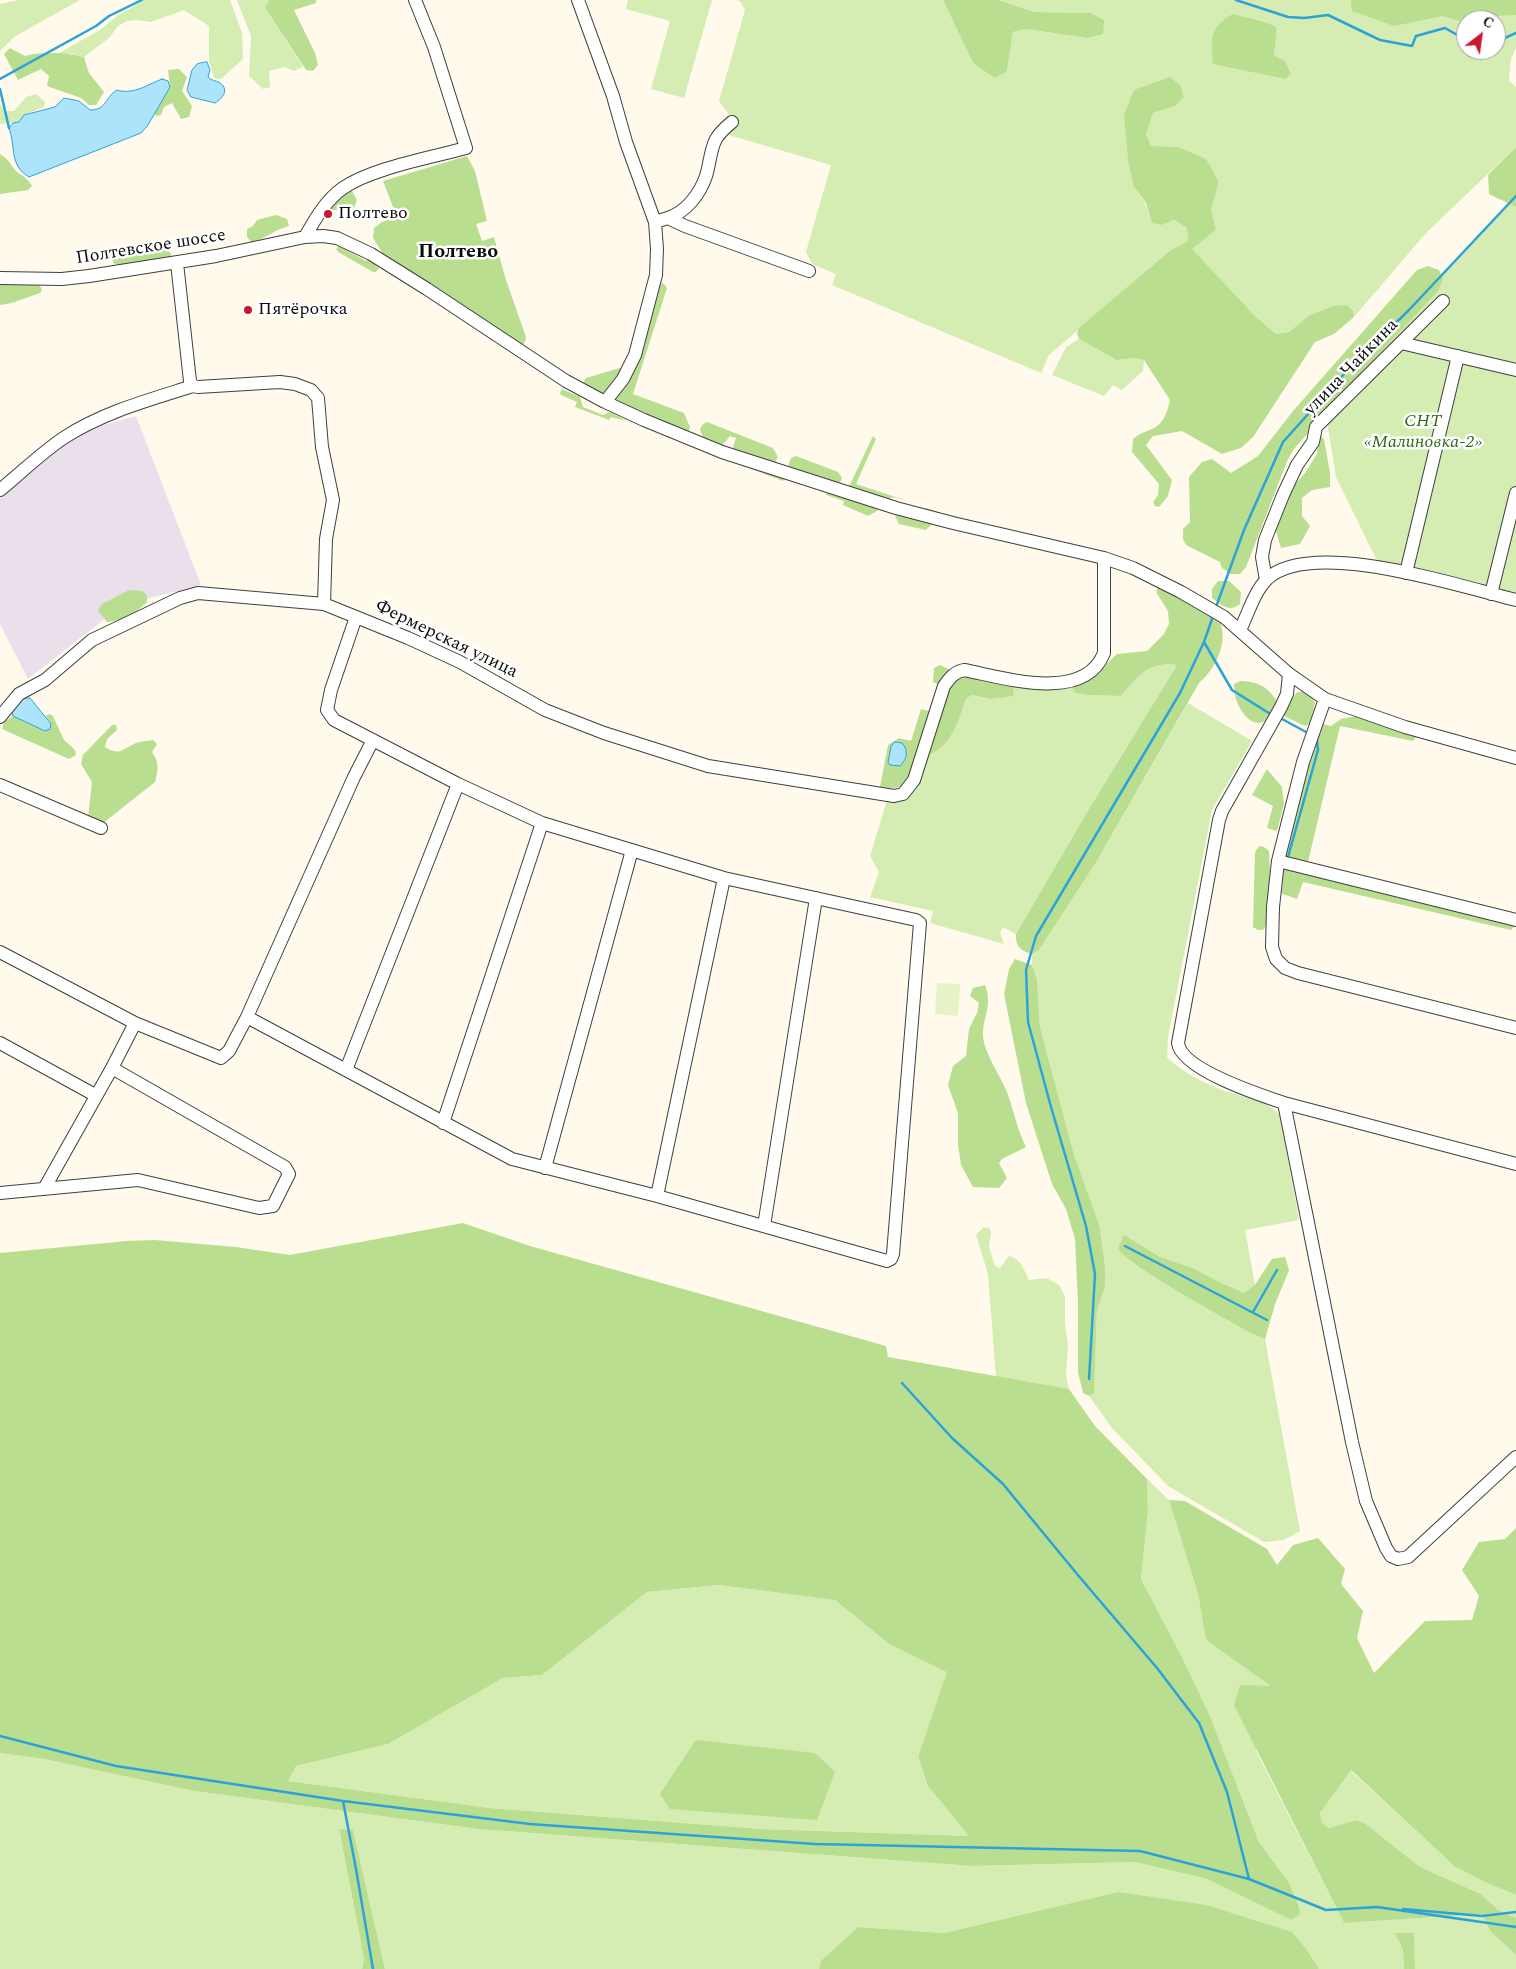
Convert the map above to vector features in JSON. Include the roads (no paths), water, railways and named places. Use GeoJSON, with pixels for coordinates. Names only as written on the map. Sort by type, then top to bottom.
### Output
{"type":"FeatureCollection","features":[{"type":"Feature","properties":{"kind":"street"},"geometry":{"type":"LineString","coordinates":[[305,237],[321,211],[342,189],[369,174],[466,148],[434,47],[415,0]]}},
{"type":"Feature","properties":{"kind":"street"},"geometry":{"type":"LineString","coordinates":[[578,0],[613,96],[626,142],[661,220],[656,275],[651,302],[635,355],[623,379],[605,402]]}},
{"type":"Feature","properties":{"kind":"street"},"geometry":{"type":"LineString","coordinates":[[661,220],[688,205],[697,194],[705,178],[716,139],[732,122]]}},
{"type":"Feature","properties":{"kind":"street"},"geometry":{"type":"LineString","coordinates":[[661,220],[684,226],[809,271]]}},
{"type":"Feature","properties":{"kind":"street","name":"Полтевское шоссе"},"geometry":{"type":"LineString","coordinates":[[0,278],[62,279],[89,276],[216,256],[305,237],[323,236],[337,238],[371,254],[525,355],[605,402],[722,452],[846,493],[953,523],[1104,558],[1133,568],[1181,592],[1224,617],[1289,674],[1325,699],[1405,727],[1516,758]]}},
{"type":"Feature","properties":{"kind":"street"},"geometry":{"type":"LineString","coordinates":[[177,263],[192,386]]}},
{"type":"Feature","properties":{"kind":"street","name":"улица Чайкина"},"geometry":{"type":"LineString","coordinates":[[1266,580],[1262,557],[1266,540],[1283,495],[1297,465],[1313,442],[1316,429],[1444,301]]}},
{"type":"Feature","properties":{"kind":"street"},"geometry":{"type":"LineString","coordinates":[[1401,343],[1516,370]]}},
{"type":"Feature","properties":{"kind":"street"},"geometry":{"type":"LineString","coordinates":[[1406,573],[1458,356]]}},
{"type":"Feature","properties":{"kind":"street"},"geometry":{"type":"LineString","coordinates":[[0,490],[64,438],[120,409],[192,386],[280,382],[295,384],[311,390],[318,398],[322,447],[333,500],[326,539],[324,604]]}},
{"type":"Feature","properties":{"kind":"street"},"geometry":{"type":"LineString","coordinates":[[1491,594],[1516,493]]}},
{"type":"Feature","properties":{"kind":"street","name":"Фермерская улица"},"geometry":{"type":"LineString","coordinates":[[0,718],[19,694],[45,680],[92,640],[180,598],[198,593],[324,604],[460,662],[545,710],[604,733],[708,766],[894,796],[904,794],[914,780],[944,686],[952,675],[958,671],[964,670],[1021,682],[1050,684],[1078,678],[1100,662],[1104,653],[1104,558]]}},
{"type":"Feature","properties":{"kind":"street"},"geometry":{"type":"LineString","coordinates":[[1240,630],[1266,580],[1281,569],[1309,562],[1337,562],[1380,566],[1516,600]]}},
{"type":"Feature","properties":{"kind":"street"},"geometry":{"type":"LineString","coordinates":[[247,1017],[503,1155],[886,1260],[891,1259],[893,1254],[920,923],[916,920],[724,878],[542,823],[458,784],[334,720],[327,710],[331,690],[356,617]]}},
{"type":"Feature","properties":{"kind":"street"},"geometry":{"type":"LineString","coordinates":[[1289,674],[1288,689],[1281,707],[1222,811],[1219,820],[1178,1043],[1179,1049],[1193,1063],[1246,1091],[1284,1103],[1516,1164]]}},
{"type":"Feature","properties":{"kind":"street"},"geometry":{"type":"LineString","coordinates":[[1325,699],[1303,762],[1278,861],[1273,907],[1272,948],[1276,960],[1285,968],[1298,973],[1516,1028]]}},
{"type":"Feature","properties":{"kind":"street"},"geometry":{"type":"LineString","coordinates":[[0,952],[135,1023],[221,1058],[229,1051],[247,1017],[354,777],[373,740]]}},
{"type":"Feature","properties":{"kind":"street"},"geometry":{"type":"LineString","coordinates":[[346,1070],[458,784]]}},
{"type":"Feature","properties":{"kind":"street"},"geometry":{"type":"LineString","coordinates":[[0,785],[101,828]]}},
{"type":"Feature","properties":{"kind":"street"},"geometry":{"type":"LineString","coordinates":[[443,1123],[542,823]]}},
{"type":"Feature","properties":{"kind":"street"},"geometry":{"type":"LineString","coordinates":[[545,1168],[632,850]]}},
{"type":"Feature","properties":{"kind":"street"},"geometry":{"type":"LineString","coordinates":[[1278,861],[1516,920]]}},
{"type":"Feature","properties":{"kind":"street"},"geometry":{"type":"LineString","coordinates":[[657,1196],[724,878]]}},
{"type":"Feature","properties":{"kind":"street"},"geometry":{"type":"LineString","coordinates":[[764,1226],[816,898]]}},
{"type":"Feature","properties":{"kind":"street"},"geometry":{"type":"LineString","coordinates":[[44,1189],[135,1023]]}},
{"type":"Feature","properties":{"kind":"street"},"geometry":{"type":"LineString","coordinates":[[0,1043],[95,1096]]}},
{"type":"Feature","properties":{"kind":"street"},"geometry":{"type":"LineString","coordinates":[[0,1193],[138,1180],[259,1208],[272,1206],[289,1174],[285,1167],[112,1068]]}},
{"type":"Feature","properties":{"kind":"street"},"geometry":{"type":"LineString","coordinates":[[1284,1103],[1360,1476],[1366,1501],[1391,1556],[1408,1558],[1516,1458]]}},
{"type":"Feature","properties":{"kind":"water"},"geometry":{"type":"Polygon","coordinates":[[[207,62],[210,70],[208,77],[220,83],[225,91],[222,97],[215,103],[191,97],[187,90],[192,70],[197,64],[207,62]]]}},
{"type":"Feature","properties":{"kind":"water"},"geometry":{"type":"Polygon","coordinates":[[[162,79],[168,81],[170,87],[148,125],[141,133],[29,177],[18,167],[9,128],[13,123],[19,122],[24,115],[55,107],[64,98],[79,101],[90,110],[100,108],[117,90],[134,90],[162,79]]]}},
{"type":"Feature","properties":{"kind":"water"},"geometry":{"type":"Polygon","coordinates":[[[23,698],[30,698],[51,724],[50,729],[45,731],[13,716],[12,711],[23,698]]]}},
{"type":"Feature","properties":{"kind":"water"},"geometry":{"type":"Polygon","coordinates":[[[895,742],[902,743],[906,752],[906,758],[900,766],[890,765],[888,762],[891,747],[895,742]]]}},
{"type":"Feature","properties":{"kind":"waterway"},"geometry":{"type":"LineString","coordinates":[[0,79],[96,26],[109,16],[142,0]]}},
{"type":"Feature","properties":{"kind":"waterway"},"geometry":{"type":"LineString","coordinates":[[1236,0],[1288,17],[1304,18],[1328,15],[1380,40],[1412,46],[1416,36],[1445,28],[1456,34]]}},
{"type":"Feature","properties":{"kind":"waterway"},"geometry":{"type":"LineString","coordinates":[[1506,38],[1516,33]]}},
{"type":"Feature","properties":{"kind":"waterway"},"geometry":{"type":"LineString","coordinates":[[0,89],[9,128]]}},
{"type":"Feature","properties":{"kind":"waterway"},"geometry":{"type":"LineString","coordinates":[[1216,607],[1244,530],[1283,442],[1345,373],[1409,310],[1516,196]]}},
{"type":"Feature","properties":{"kind":"waterway"},"geometry":{"type":"LineString","coordinates":[[1213,616],[1204,642],[1232,690],[1272,715]]}},
{"type":"Feature","properties":{"kind":"waterway"},"geometry":{"type":"LineString","coordinates":[[1089,1379],[1095,1274],[1086,1226],[1028,1022],[1026,970],[1036,936],[1180,693],[1204,642]]}},
{"type":"Feature","properties":{"kind":"waterway"},"geometry":{"type":"LineString","coordinates":[[1282,719],[1306,732]]}},
{"type":"Feature","properties":{"kind":"waterway"},"geometry":{"type":"LineString","coordinates":[[1288,857],[1318,750],[1317,741]]}},
{"type":"Feature","properties":{"kind":"waterway"},"geometry":{"type":"LineString","coordinates":[[1125,1246],[1267,1320]]}},
{"type":"Feature","properties":{"kind":"waterway"},"geometry":{"type":"LineString","coordinates":[[1253,1312],[1277,1270]]}},
{"type":"Feature","properties":{"kind":"waterway"},"geometry":{"type":"LineString","coordinates":[[902,1383],[952,1438],[1003,1484],[1157,1668],[1199,1723],[1227,1792],[1249,1879]]}},
{"type":"Feature","properties":{"kind":"waterway"},"geometry":{"type":"LineString","coordinates":[[0,1736],[116,1766],[343,1801],[530,1824],[815,1844],[1140,1851],[1249,1879],[1326,1910],[1377,1907],[1516,1927]]}},
{"type":"Feature","properties":{"kind":"waterway"},"geometry":{"type":"LineString","coordinates":[[343,1801],[373,1969]]}},
{"type":"Feature","properties":{"kind":"waterway"},"geometry":{"type":"LineString","coordinates":[[1403,1909],[1482,1916],[1516,1912]]}},
{"type":"Feature","properties":{"kind":"place","name":"Полтево"},"geometry":{"type":"Point","coordinates":[328,214]}},
{"type":"Feature","properties":{"kind":"place","name":"Пятёрочка"},"geometry":{"type":"Point","coordinates":[248,310]}},
{"type":"Feature","properties":{"kind":"district","name":"Полтево"},"geometry":{"type":"Point","coordinates":[458,253]}},
{"type":"Feature","properties":{"kind":"park label","name":"СНТ «Малиновка-2»"},"geometry":{"type":"Point","coordinates":[1423,432]}}]}
